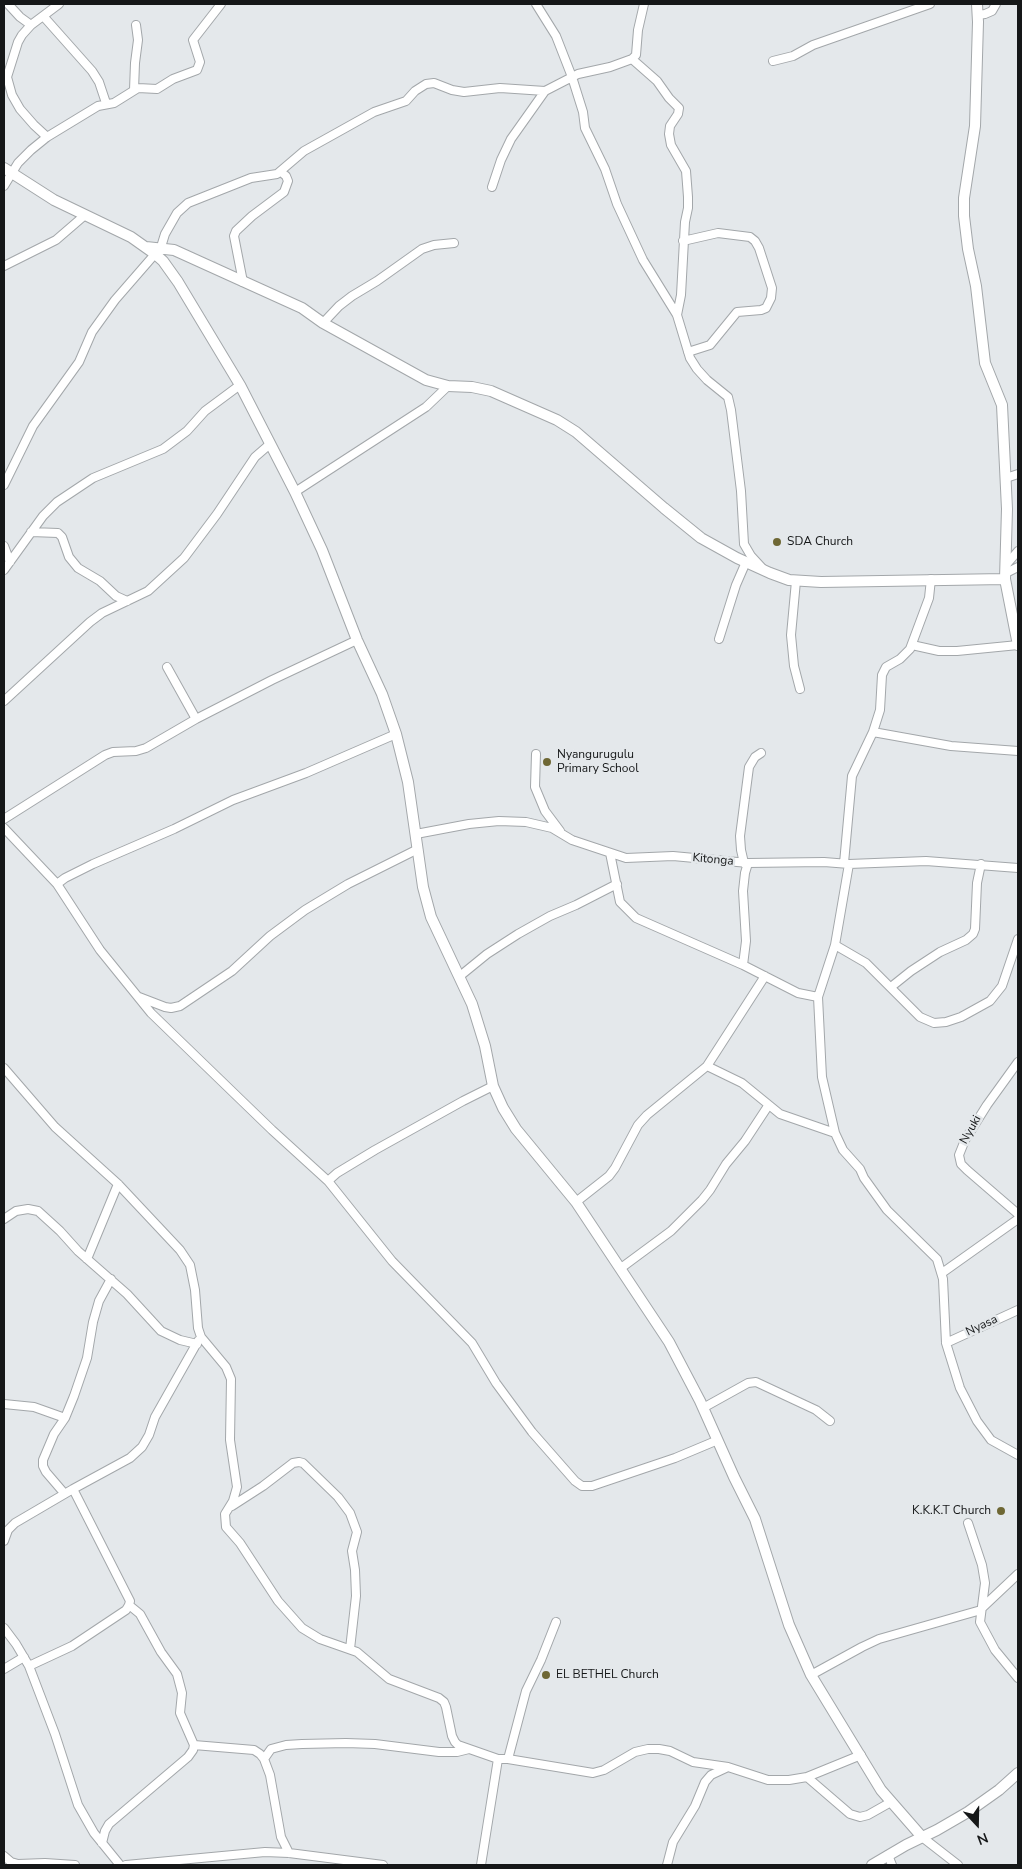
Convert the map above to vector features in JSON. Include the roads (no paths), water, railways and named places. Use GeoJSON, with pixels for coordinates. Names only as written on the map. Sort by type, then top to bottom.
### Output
{"type":"FeatureCollection","features":[{"type":"Feature","properties":{"kind":"street"},"geometry":{"type":"LineString","coordinates":[[8,4],[20,17],[31,25]]}},
{"type":"Feature","properties":{"kind":"street"},"geometry":{"type":"LineString","coordinates":[[47,137],[20,109],[12,95],[7,77],[18,42],[31,25],[59,4]]}},
{"type":"Feature","properties":{"kind":"street"},"geometry":{"type":"LineString","coordinates":[[4,186],[7,171],[31,150],[47,137],[98,106],[119,100],[134,90],[143,88],[157,89],[173,79],[197,70],[200,62],[193,40],[221,4]]}},
{"type":"Feature","properties":{"kind":"street"},"geometry":{"type":"LineString","coordinates":[[536,4],[556,36],[572,77],[585,128],[605,169],[631,234],[643,260],[678,315],[688,352],[697,369],[728,396],[741,491],[744,544],[751,556],[764,570]]}},
{"type":"Feature","properties":{"kind":"street"},"geometry":{"type":"LineString","coordinates":[[492,187],[505,150],[544,91],[582,72],[610,67],[632,59],[636,55],[638,30],[644,4]]}},
{"type":"Feature","properties":{"kind":"street"},"geometry":{"type":"LineString","coordinates":[[772,61],[793,56],[813,45],[930,4]]}},
{"type":"Feature","properties":{"kind":"street"},"geometry":{"type":"LineString","coordinates":[[912,645],[934,650],[957,651],[1018,645],[1005,573],[1007,534],[1006,478],[1002,405],[985,363],[976,286],[968,249],[964,216],[964,198],[975,126],[977,4]]}},
{"type":"Feature","properties":{"kind":"street"},"geometry":{"type":"LineString","coordinates":[[978,15],[992,11],[996,4]]}},
{"type":"Feature","properties":{"kind":"street"},"geometry":{"type":"LineString","coordinates":[[44,17],[92,71],[99,82],[106,103]]}},
{"type":"Feature","properties":{"kind":"street"},"geometry":{"type":"LineString","coordinates":[[134,90],[138,40],[136,25]]}},
{"type":"Feature","properties":{"kind":"street"},"geometry":{"type":"LineString","coordinates":[[632,59],[657,81],[679,108],[678,114],[670,126],[669,134],[671,145],[686,173],[688,203],[683,241],[681,295],[678,315]]}},
{"type":"Feature","properties":{"kind":"street"},"geometry":{"type":"LineString","coordinates":[[4,485],[33,426],[79,362],[92,332],[115,300],[158,251],[177,213],[188,203],[251,178],[273,176],[282,172],[304,151],[374,112],[406,102],[415,91],[426,84],[434,84],[464,92],[500,88],[544,91]]}},
{"type":"Feature","properties":{"kind":"street"},"geometry":{"type":"LineString","coordinates":[[7,171],[54,200],[130,237],[146,247],[158,251],[174,250],[302,308],[323,323],[426,380],[448,386],[472,387],[490,391],[557,420],[576,432],[701,538],[764,570],[796,581],[931,579],[1005,573],[1018,567]]}},
{"type":"Feature","properties":{"kind":"street"},"geometry":{"type":"LineString","coordinates":[[244,282],[234,236],[236,231],[252,216],[284,192],[288,181],[282,172]]}},
{"type":"Feature","properties":{"kind":"street"},"geometry":{"type":"LineString","coordinates":[[4,266],[56,240],[84,215]]}},
{"type":"Feature","properties":{"kind":"street"},"geometry":{"type":"LineString","coordinates":[[683,241],[718,233],[733,233],[750,237],[759,248],[772,288],[771,298],[766,308],[737,312],[710,345],[688,352]]}},
{"type":"Feature","properties":{"kind":"street"},"geometry":{"type":"LineString","coordinates":[[323,323],[339,306],[352,296],[422,249],[434,245],[454,243]]}},
{"type":"Feature","properties":{"kind":"street"},"geometry":{"type":"LineString","coordinates":[[158,251],[240,385],[295,492],[322,550],[356,640],[382,694],[396,734],[408,782],[423,888],[431,917],[460,976],[477,1021],[494,1086],[503,1108],[516,1129],[576,1202],[669,1342],[703,1408],[754,1519],[789,1625],[811,1675],[881,1790],[922,1837],[958,1865]]}},
{"type":"Feature","properties":{"kind":"street"},"geometry":{"type":"LineString","coordinates":[[4,570],[43,516],[57,502],[93,478],[163,449],[187,431],[205,411],[240,385]]}},
{"type":"Feature","properties":{"kind":"street"},"geometry":{"type":"LineString","coordinates":[[295,492],[426,407],[448,386]]}},
{"type":"Feature","properties":{"kind":"street"},"geometry":{"type":"LineString","coordinates":[[4,701],[90,622],[102,613],[148,592],[184,558],[218,514],[255,457],[270,444]]}},
{"type":"Feature","properties":{"kind":"street"},"geometry":{"type":"LineString","coordinates":[[1006,478],[1018,474]]}},
{"type":"Feature","properties":{"kind":"street"},"geometry":{"type":"LineString","coordinates":[[32,532],[58,533],[62,537],[69,558],[78,568],[100,581],[116,596],[127,601]]}},
{"type":"Feature","properties":{"kind":"street"},"geometry":{"type":"LineString","coordinates":[[4,546],[10,562]]}},
{"type":"Feature","properties":{"kind":"street"},"geometry":{"type":"LineString","coordinates":[[1005,573],[1018,551]]}},
{"type":"Feature","properties":{"kind":"street"},"geometry":{"type":"LineString","coordinates":[[719,639],[736,585],[746,562]]}},
{"type":"Feature","properties":{"kind":"street"},"geometry":{"type":"LineString","coordinates":[[931,579],[929,598],[912,645],[906,654],[886,667],[884,671],[880,710],[873,732],[852,776],[846,864],[835,945],[818,997],[822,1077],[834,1133],[843,1150],[860,1169],[864,1178],[887,1210],[937,1259],[942,1273],[946,1343],[960,1388],[977,1421],[990,1440],[1018,1455]]}},
{"type":"Feature","properties":{"kind":"street"},"geometry":{"type":"LineString","coordinates":[[796,581],[791,636],[794,666],[800,689]]}},
{"type":"Feature","properties":{"kind":"street"},"geometry":{"type":"LineString","coordinates":[[4,819],[105,755],[113,752],[136,751],[146,748],[196,719],[356,640]]}},
{"type":"Feature","properties":{"kind":"street"},"geometry":{"type":"LineString","coordinates":[[167,666],[196,719]]}},
{"type":"Feature","properties":{"kind":"street"},"geometry":{"type":"LineString","coordinates":[[873,732],[951,746],[1018,751]]}},
{"type":"Feature","properties":{"kind":"street"},"geometry":{"type":"LineString","coordinates":[[57,884],[93,864],[174,829],[234,800],[315,769],[396,734]]}},
{"type":"Feature","properties":{"kind":"street"},"geometry":{"type":"LineString","coordinates":[[743,965],[746,941],[742,891],[746,863],[741,850],[740,836],[749,767],[755,756],[761,753]]}},
{"type":"Feature","properties":{"kind":"street"},"geometry":{"type":"LineString","coordinates":[[536,754],[534,774],[538,798],[550,819],[563,834]]}},
{"type":"Feature","properties":{"kind":"street","name":"Kitonga"},"geometry":{"type":"LineString","coordinates":[[416,834],[469,824],[499,821],[526,822],[542,825],[572,840],[626,858],[673,856],[746,863],[824,862],[846,864],[926,862],[981,864],[1018,868]]}},
{"type":"Feature","properties":{"kind":"street"},"geometry":{"type":"LineString","coordinates":[[4,828],[57,884],[100,950],[151,1013],[272,1130],[328,1181],[392,1261],[472,1343],[496,1382],[532,1432],[575,1481],[582,1486],[592,1486],[675,1458],[718,1440]]}},
{"type":"Feature","properties":{"kind":"street"},"geometry":{"type":"LineString","coordinates":[[139,998],[171,1008],[180,1006],[232,971],[270,936],[305,910],[348,884],[418,849]]}},
{"type":"Feature","properties":{"kind":"street"},"geometry":{"type":"LineString","coordinates":[[610,853],[620,902],[636,918],[743,965],[798,992],[818,997]]}},
{"type":"Feature","properties":{"kind":"street"},"geometry":{"type":"LineString","coordinates":[[891,987],[940,952],[966,940],[973,934],[975,929],[977,884],[981,864]]}},
{"type":"Feature","properties":{"kind":"street"},"geometry":{"type":"LineString","coordinates":[[460,976],[487,954],[518,934],[550,916],[617,884]]}},
{"type":"Feature","properties":{"kind":"street"},"geometry":{"type":"LineString","coordinates":[[835,945],[866,963],[920,1017],[934,1023],[946,1022],[961,1017],[984,1005],[996,995],[1002,986],[1018,939]]}},
{"type":"Feature","properties":{"kind":"street"},"geometry":{"type":"LineString","coordinates":[[576,1202],[601,1184],[612,1172],[638,1125],[647,1115],[708,1066],[764,976]]}},
{"type":"Feature","properties":{"kind":"street","name":"Nyuki"},"geometry":{"type":"LineString","coordinates":[[1018,1062],[982,1112],[965,1140],[958,1156],[961,1164],[967,1170],[1018,1214]]}},
{"type":"Feature","properties":{"kind":"street"},"geometry":{"type":"LineString","coordinates":[[708,1066],[742,1083],[758,1095],[768,1106],[789,1119],[834,1133]]}},
{"type":"Feature","properties":{"kind":"street"},"geometry":{"type":"LineString","coordinates":[[4,1068],[55,1127],[118,1184],[180,1250],[190,1265],[196,1290],[199,1340],[155,1418],[142,1447],[130,1458],[72,1488],[11,1526],[4,1541]]}},
{"type":"Feature","properties":{"kind":"street"},"geometry":{"type":"LineString","coordinates":[[328,1181],[337,1173],[374,1150],[494,1086]]}},
{"type":"Feature","properties":{"kind":"street"},"geometry":{"type":"LineString","coordinates":[[621,1268],[671,1231],[702,1200],[768,1106]]}},
{"type":"Feature","properties":{"kind":"street"},"geometry":{"type":"LineString","coordinates":[[87,1259],[118,1184]]}},
{"type":"Feature","properties":{"kind":"street"},"geometry":{"type":"LineString","coordinates":[[4,1219],[16,1211],[32,1209],[38,1211],[87,1259],[111,1279],[161,1331],[180,1340],[199,1340],[226,1367],[230,1379],[230,1440],[237,1487],[233,1501],[225,1514],[226,1527],[240,1543],[284,1608],[302,1628],[310,1634],[364,1656],[389,1679],[439,1698],[444,1702],[452,1736],[458,1745],[498,1760],[508,1759],[592,1773],[604,1770],[635,1752],[659,1749],[670,1751],[693,1762],[728,1767],[768,1780],[789,1780],[807,1777],[861,1756]]}},
{"type":"Feature","properties":{"kind":"street"},"geometry":{"type":"LineString","coordinates":[[942,1273],[1018,1219]]}},
{"type":"Feature","properties":{"kind":"street"},"geometry":{"type":"LineString","coordinates":[[64,1493],[46,1472],[43,1460],[54,1434],[65,1418],[83,1371],[92,1322],[99,1301],[111,1279]]}},
{"type":"Feature","properties":{"kind":"street","name":"Nyasa"},"geometry":{"type":"LineString","coordinates":[[946,1343],[1018,1310]]}},
{"type":"Feature","properties":{"kind":"street"},"geometry":{"type":"LineString","coordinates":[[703,1408],[748,1383],[756,1382],[816,1410],[830,1421]]}},
{"type":"Feature","properties":{"kind":"street"},"geometry":{"type":"LineString","coordinates":[[4,1404],[34,1407],[65,1418]]}},
{"type":"Feature","properties":{"kind":"street"},"geometry":{"type":"LineString","coordinates":[[228,1509],[293,1463],[298,1462],[303,1463],[338,1496],[350,1514],[357,1532],[352,1551],[356,1596],[350,1649]]}},
{"type":"Feature","properties":{"kind":"street"},"geometry":{"type":"LineString","coordinates":[[72,1488],[128,1596],[129,1605],[140,1614],[160,1652],[177,1674],[182,1693],[180,1713],[194,1745],[188,1757],[109,1824],[102,1843]]}},
{"type":"Feature","properties":{"kind":"street"},"geometry":{"type":"LineString","coordinates":[[968,1523],[982,1565],[985,1583],[980,1622],[992,1645],[1018,1678]]}},
{"type":"Feature","properties":{"kind":"street"},"geometry":{"type":"LineString","coordinates":[[811,1675],[878,1639],[982,1608],[1018,1574]]}},
{"type":"Feature","properties":{"kind":"street"},"geometry":{"type":"LineString","coordinates":[[29,1666],[72,1646],[112,1620],[129,1605]]}},
{"type":"Feature","properties":{"kind":"street"},"geometry":{"type":"LineString","coordinates":[[508,1759],[526,1691],[556,1622]]}},
{"type":"Feature","properties":{"kind":"street"},"geometry":{"type":"LineString","coordinates":[[4,1628],[29,1666],[85,1819],[120,1865]]}},
{"type":"Feature","properties":{"kind":"street"},"geometry":{"type":"LineString","coordinates":[[4,1669],[24,1656]]}},
{"type":"Feature","properties":{"kind":"street"},"geometry":{"type":"LineString","coordinates":[[264,1759],[271,1749],[286,1745],[302,1744],[375,1744],[439,1752],[457,1752],[471,1749]]}},
{"type":"Feature","properties":{"kind":"street"},"geometry":{"type":"LineString","coordinates":[[194,1745],[254,1750],[264,1759],[270,1775],[280,1837],[289,1853]]}},
{"type":"Feature","properties":{"kind":"street"},"geometry":{"type":"LineString","coordinates":[[481,1865],[498,1760]]}},
{"type":"Feature","properties":{"kind":"street"},"geometry":{"type":"LineString","coordinates":[[667,1865],[673,1842],[695,1806],[705,1782],[711,1775],[728,1767]]}},
{"type":"Feature","properties":{"kind":"street"},"geometry":{"type":"LineString","coordinates":[[872,1865],[968,1812],[999,1790],[1018,1773]]}},
{"type":"Feature","properties":{"kind":"street"},"geometry":{"type":"LineString","coordinates":[[807,1777],[850,1814],[860,1817],[868,1815],[891,1802]]}},
{"type":"Feature","properties":{"kind":"street"},"geometry":{"type":"LineString","coordinates":[[126,1865],[265,1852],[289,1853],[383,1865]]}},
{"type":"Feature","properties":{"kind":"street"},"geometry":{"type":"LineString","coordinates":[[888,1855],[892,1865]]}},
{"type":"Feature","properties":{"kind":"street"},"geometry":{"type":"LineString","coordinates":[[4,1856],[7,1863],[45,1862],[75,1865]]}},
{"type":"Feature","properties":{"kind":"place","name":"SDA Church"},"geometry":{"type":"Point","coordinates":[777,542]}},
{"type":"Feature","properties":{"kind":"place","name":"Nyangurugulu Primary School"},"geometry":{"type":"Point","coordinates":[547,762]}},
{"type":"Feature","properties":{"kind":"place","name":"K.K.K.T Church"},"geometry":{"type":"Point","coordinates":[1001,1511]}},
{"type":"Feature","properties":{"kind":"place","name":"EL BETHEL Church"},"geometry":{"type":"Point","coordinates":[546,1675]}}]}
